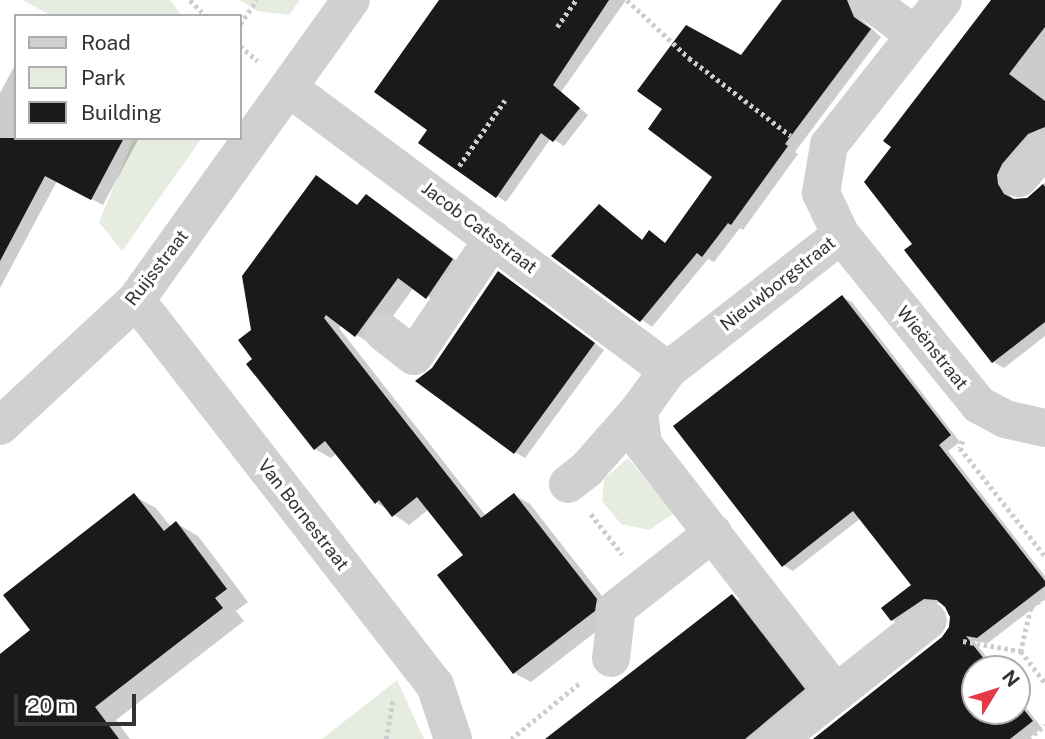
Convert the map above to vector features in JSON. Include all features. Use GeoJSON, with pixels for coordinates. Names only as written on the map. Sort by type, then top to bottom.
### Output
{"type":"FeatureCollection","features":[{"type":"Feature","properties":{"kind":"street","name":"Ruijsstraat"},"geometry":{"type":"LineString","coordinates":[[0,426],[136,300],[351,0]]}},
{"type":"Feature","properties":{"kind":"street"},"geometry":{"type":"LineString","coordinates":[[868,0],[915,35]]}},
{"type":"Feature","properties":{"kind":"street","name":"Nieuwborgstraat"},"geometry":{"type":"LineString","coordinates":[[568,484],[587,469],[639,410],[667,370],[841,235],[821,193],[829,145],[943,0]]}},
{"type":"Feature","properties":{"kind":"street","name":"Jacob Catsstraat"},"geometry":{"type":"LineString","coordinates":[[289,88],[667,370]]}},
{"type":"Feature","properties":{"kind":"street"},"geometry":{"type":"LineString","coordinates":[[1019,178],[1045,148]]}},
{"type":"Feature","properties":{"kind":"street","name":"Wieënstraat"},"geometry":{"type":"LineString","coordinates":[[841,235],[979,405],[1005,419],[1045,428]]}},
{"type":"Feature","properties":{"kind":"street"},"geometry":{"type":"LineString","coordinates":[[383,332],[414,356],[493,239]]}},
{"type":"Feature","properties":{"kind":"street","name":"Van Bornestraat"},"geometry":{"type":"LineString","coordinates":[[136,300],[435,685],[453,739]]}},
{"type":"Feature","properties":{"kind":"street"},"geometry":{"type":"LineString","coordinates":[[639,410],[643,444],[836,693]]}},
{"type":"Feature","properties":{"kind":"street"},"geometry":{"type":"LineString","coordinates":[[611,658],[617,608],[713,533]]}},
{"type":"Feature","properties":{"kind":"street"},"geometry":{"type":"LineString","coordinates":[[778,739],[921,626]]}},
{"type":"Feature","properties":{"kind":"path"},"geometry":{"type":"LineString","coordinates":[[190,0],[204,14]]}},
{"type":"Feature","properties":{"kind":"path"},"geometry":{"type":"LineString","coordinates":[[242,21],[257,0]]}},
{"type":"Feature","properties":{"kind":"path"},"geometry":{"type":"LineString","coordinates":[[557,27],[576,0]]}},
{"type":"Feature","properties":{"kind":"path"},"geometry":{"type":"LineString","coordinates":[[627,0],[689,58],[826,163]]}},
{"type":"Feature","properties":{"kind":"path"},"geometry":{"type":"LineString","coordinates":[[437,198],[505,100]]}},
{"type":"Feature","properties":{"kind":"path"},"geometry":{"type":"LineString","coordinates":[[979,405],[960,447],[1045,556]]}},
{"type":"Feature","properties":{"kind":"path"},"geometry":{"type":"LineString","coordinates":[[568,484],[646,585]]}},
{"type":"Feature","properties":{"kind":"path"},"geometry":{"type":"LineString","coordinates":[[1021,652],[1031,608],[1045,597]]}},
{"type":"Feature","properties":{"kind":"path"},"geometry":{"type":"LineString","coordinates":[[921,626],[1021,652],[1045,682]]}},
{"type":"Feature","properties":{"kind":"path"},"geometry":{"type":"LineString","coordinates":[[511,739],[611,658]]}},
{"type":"Feature","properties":{"kind":"path"},"geometry":{"type":"LineString","coordinates":[[1028,739],[1045,725]]}},
{"type":"Feature","properties":{"kind":"green space"},"geometry":{"type":"Polygon","coordinates":[[[22,0],[170,0],[180,14],[48,14],[22,0]]]}},
{"type":"Feature","properties":{"kind":"green space"},"geometry":{"type":"Polygon","coordinates":[[[240,0],[300,0],[289,15],[257,11],[240,0]]]}},
{"type":"Feature","properties":{"kind":"green space"},"geometry":{"type":"Polygon","coordinates":[[[133,140],[201,140],[122,251],[99,222],[133,140]]]}},
{"type":"Feature","properties":{"kind":"green space"},"geometry":{"type":"Polygon","coordinates":[[[628,458],[674,513],[649,530],[621,524],[602,501],[604,479],[628,458]]]}},
{"type":"Feature","properties":{"kind":"green space"},"geometry":{"type":"Polygon","coordinates":[[[397,680],[424,739],[322,739],[397,680]]]}},
{"type":"Feature","properties":{"kind":"building"},"geometry":{"type":"Polygon","coordinates":[[[439,0],[609,0],[553,85],[580,108],[553,142],[541,133],[496,198],[418,143],[427,130],[374,92],[439,0]]]}},
{"type":"Feature","properties":{"kind":"building"},"geometry":{"type":"Polygon","coordinates":[[[782,0],[847,0],[854,17],[871,29],[785,144],[788,146],[731,225],[728,223],[702,257],[697,253],[640,322],[551,256],[599,204],[642,240],[649,230],[665,243],[712,177],[648,129],[662,109],[637,91],[686,25],[741,55],[782,0]]]}},
{"type":"Feature","properties":{"kind":"building"},"geometry":{"type":"Polygon","coordinates":[[[991,0],[1045,0],[1045,27],[1009,74],[1045,101],[1045,127],[1028,134],[1002,164],[997,175],[998,184],[1004,194],[1014,199],[1027,198],[1043,184],[1045,187],[1045,322],[992,363],[904,250],[912,244],[864,182],[891,147],[883,141],[991,0]]]}},
{"type":"Feature","properties":{"kind":"building"},"geometry":{"type":"Polygon","coordinates":[[[0,138],[123,140],[91,200],[45,176],[0,261],[0,138]]]}},
{"type":"Feature","properties":{"kind":"building"},"geometry":{"type":"Polygon","coordinates":[[[316,175],[357,205],[366,194],[453,259],[426,299],[398,278],[355,337],[326,315],[324,318],[481,518],[514,493],[597,599],[595,611],[513,674],[437,575],[463,555],[417,497],[392,517],[379,500],[375,504],[325,441],[314,450],[246,364],[252,359],[238,340],[251,330],[242,276],[316,175]]]}},
{"type":"Feature","properties":{"kind":"building"},"geometry":{"type":"Polygon","coordinates":[[[498,271],[595,343],[514,454],[415,381],[432,368],[498,271]]]}},
{"type":"Feature","properties":{"kind":"building"},"geometry":{"type":"Polygon","coordinates":[[[842,295],[951,435],[939,445],[1045,581],[1045,586],[977,638],[966,636],[981,655],[961,655],[961,725],[1028,725],[1010,739],[813,739],[942,637],[949,627],[950,617],[945,607],[937,600],[924,599],[891,621],[881,608],[911,585],[853,511],[782,567],[673,426],[842,295]]]}},
{"type":"Feature","properties":{"kind":"building"},"geometry":{"type":"Polygon","coordinates":[[[134,493],[164,531],[176,521],[227,589],[215,598],[223,608],[95,707],[119,739],[0,739],[0,654],[30,630],[3,595],[134,493]]]}},
{"type":"Feature","properties":{"kind":"building"},"geometry":{"type":"Polygon","coordinates":[[[732,594],[805,689],[745,739],[545,739],[732,594]]]}}]}
